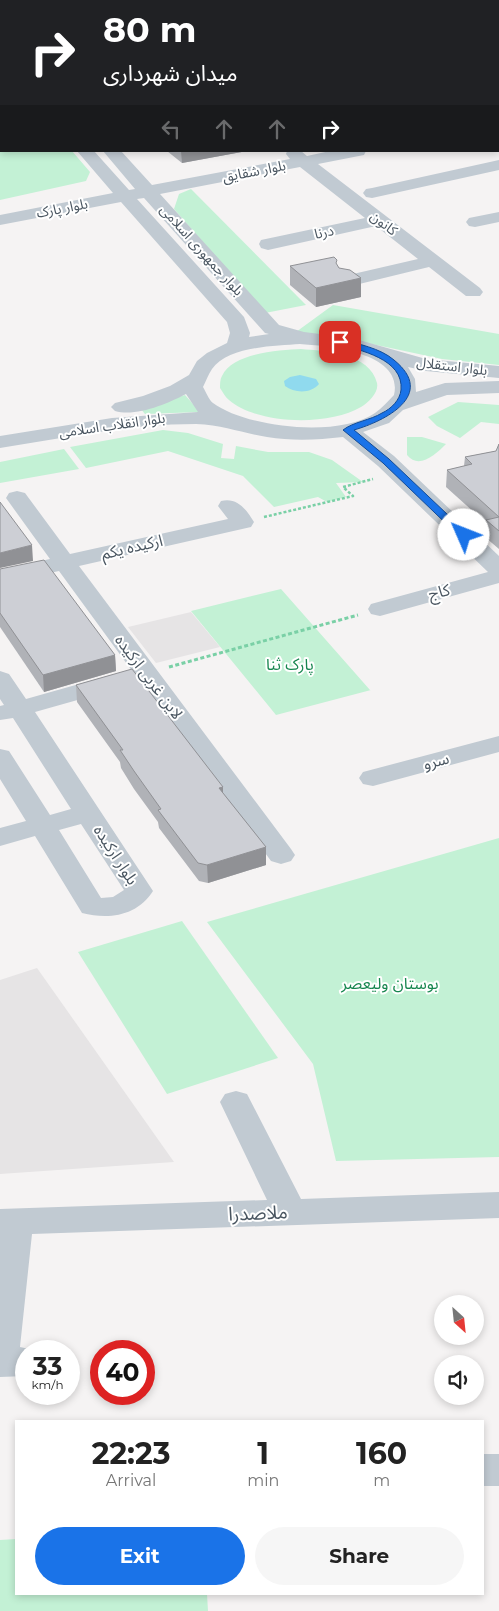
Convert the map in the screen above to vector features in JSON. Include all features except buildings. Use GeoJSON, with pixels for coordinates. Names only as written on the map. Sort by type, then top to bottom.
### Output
{"type":"FeatureCollection","features":[{"type":"Feature","properties":{"kind":"street","name":"بلوار جمهوری اسلامی"},"geometry":{"type":"LineString","coordinates":[[86,152],[237,321],[240,333],[236,347]]}},
{"type":"Feature","properties":{"kind":"street","name":"بلوار جمهوری اسلامی"},"geometry":{"type":"LineString","coordinates":[[112,152],[272,329],[300,338]]}},
{"type":"Feature","properties":{"kind":"street","name":"بلوار شقایق"},"geometry":{"type":"LineString","coordinates":[[145,187],[299,155],[343,152]]}},
{"type":"Feature","properties":{"kind":"street"},"geometry":{"type":"LineString","coordinates":[[481,152],[499,164]]}},
{"type":"Feature","properties":{"kind":"street","name":"کانون"},"geometry":{"type":"LineString","coordinates":[[299,155],[379,220],[473,292]]}},
{"type":"Feature","properties":{"kind":"street"},"geometry":{"type":"LineString","coordinates":[[372,194],[499,164]]}},
{"type":"Feature","properties":{"kind":"street"},"geometry":{"type":"LineString","coordinates":[[125,166],[154,175],[180,180],[168,200],[167,211]]}},
{"type":"Feature","properties":{"kind":"street"},"geometry":{"type":"LineString","coordinates":[[102,170],[94,187],[82,199],[146,218]]}},
{"type":"Feature","properties":{"kind":"street","name":"بلوار پارک"},"geometry":{"type":"LineString","coordinates":[[0,208],[82,199],[145,187]]}},
{"type":"Feature","properties":{"kind":"street"},"geometry":{"type":"LineString","coordinates":[[324,198],[360,224]]}},
{"type":"Feature","properties":{"kind":"street","name":"بلوار پارک"},"geometry":{"type":"LineString","coordinates":[[0,220],[82,199]]}},
{"type":"Feature","properties":{"kind":"street"},"geometry":{"type":"LineString","coordinates":[[475,222],[499,217]]}},
{"type":"Feature","properties":{"kind":"street","name":"درنا"},"geometry":{"type":"LineString","coordinates":[[268,244],[379,220]]}},
{"type":"Feature","properties":{"kind":"street"},"geometry":{"type":"LineString","coordinates":[[347,280],[433,262]]}},
{"type":"Feature","properties":{"kind":"street"},"geometry":{"type":"LineString","coordinates":[[224,419],[209,411],[199,401],[194,390],[194,380],[199,370],[208,361],[236,347],[267,340],[300,338]]}},
{"type":"Feature","properties":{"kind":"street","name":"بلوار استقلال"},"geometry":{"type":"LineString","coordinates":[[300,338],[340,342],[426,365],[499,372]]}},
{"type":"Feature","properties":{"kind":"street"},"geometry":{"type":"LineString","coordinates":[[375,352],[390,361],[406,382],[406,393],[400,404]]}},
{"type":"Feature","properties":{"kind":"street","name":"بلوار انقلاب اسلامی"},"geometry":{"type":"LineString","coordinates":[[0,428],[145,402],[179,391],[194,380]]}},
{"type":"Feature","properties":{"kind":"street","name":"بلوار استقلال"},"geometry":{"type":"LineString","coordinates":[[224,419],[244,427],[296,434],[347,430],[370,423],[400,404],[444,389],[499,387]]}},
{"type":"Feature","properties":{"kind":"street","name":"بلوار انقلاب اسلامی"},"geometry":{"type":"LineString","coordinates":[[0,442],[142,419],[186,417],[224,419]]}},
{"type":"Feature","properties":{"kind":"street"},"geometry":{"type":"LineString","coordinates":[[347,430],[398,473],[499,569]]}},
{"type":"Feature","properties":{"kind":"street","name":"لاین غربی ارکیده"},"geometry":{"type":"LineString","coordinates":[[17,498],[281,855]]}},
{"type":"Feature","properties":{"kind":"street","name":"ارکیده یکم"},"geometry":{"type":"LineString","coordinates":[[0,577],[64,562],[236,514]]}},
{"type":"Feature","properties":{"kind":"street","name":"کاج"},"geometry":{"type":"LineString","coordinates":[[380,609],[499,576]]}},
{"type":"Feature","properties":{"kind":"street"},"geometry":{"type":"LineString","coordinates":[[10,711],[146,673]]}},
{"type":"Feature","properties":{"kind":"street","name":"بلوار ارکیده"},"geometry":{"type":"LineString","coordinates":[[0,679],[10,711],[88,813],[140,891],[134,899],[120,906],[106,908],[92,906],[0,757]]}},
{"type":"Feature","properties":{"kind":"street","name":"سرو"},"geometry":{"type":"LineString","coordinates":[[373,778],[499,744]]}},
{"type":"Feature","properties":{"kind":"street"},"geometry":{"type":"LineString","coordinates":[[0,837],[88,813]]}},
{"type":"Feature","properties":{"kind":"street"},"geometry":{"type":"LineString","coordinates":[[236,1102],[290,1212]]}},
{"type":"Feature","properties":{"kind":"street","name":"ملاصدرا"},"geometry":{"type":"LineString","coordinates":[[15,1362],[0,1362],[8,1222],[499,1205]]}},
{"type":"Feature","properties":{"kind":"street"},"geometry":{"type":"LineString","coordinates":[[484,1470],[499,1470]]}},
{"type":"Feature","properties":{"kind":"path"},"geometry":{"type":"LineString","coordinates":[[236,514],[353,496],[343,487],[398,473]]}},
{"type":"Feature","properties":{"kind":"path"},"geometry":{"type":"LineString","coordinates":[[146,673],[380,609]]}},
{"type":"Feature","properties":{"kind":"shaded area"},"geometry":{"type":"Polygon","coordinates":[[[191,612],[220,647],[156,663],[128,627],[191,612]]]}},
{"type":"Feature","properties":{"kind":"shaded area"},"geometry":{"type":"Polygon","coordinates":[[[37,968],[174,1162],[0,1174],[0,980],[37,968]]]}},
{"type":"Feature","properties":{"kind":"green space"},"geometry":{"type":"Polygon","coordinates":[[[0,152],[73,152],[90,172],[86,181],[0,200],[0,152]]]}},
{"type":"Feature","properties":{"kind":"green space"},"geometry":{"type":"Polygon","coordinates":[[[191,189],[306,305],[265,313],[174,209],[179,194],[191,189]]]}},
{"type":"Feature","properties":{"kind":"green space"},"geometry":{"type":"Polygon","coordinates":[[[333,305],[499,334],[499,365],[442,359],[353,340],[296,332],[333,305]]]}},
{"type":"Feature","properties":{"kind":"green space"},"geometry":{"type":"Polygon","coordinates":[[[301,349],[334,353],[366,365],[373,373],[377,383],[375,393],[364,405],[347,413],[313,420],[294,420],[257,414],[242,408],[228,399],[220,388],[222,376],[227,368],[236,362],[257,354],[301,349]]]}},
{"type":"Feature","properties":{"kind":"green space"},"geometry":{"type":"Polygon","coordinates":[[[185,395],[200,412],[145,414],[141,409],[185,395]]]}},
{"type":"Feature","properties":{"kind":"green space"},"geometry":{"type":"Polygon","coordinates":[[[458,402],[499,405],[499,424],[481,422],[460,438],[437,426],[428,417],[458,402]]]}},
{"type":"Feature","properties":{"kind":"green space"},"geometry":{"type":"Polygon","coordinates":[[[163,430],[188,433],[223,444],[221,458],[234,459],[236,446],[268,452],[309,452],[332,460],[363,482],[336,483],[346,497],[327,502],[318,497],[274,507],[243,476],[168,451],[86,468],[70,447],[163,430]]]}},
{"type":"Feature","properties":{"kind":"green space"},"geometry":{"type":"Polygon","coordinates":[[[407,437],[422,437],[446,444],[427,459],[417,461],[407,455],[407,437]]]}},
{"type":"Feature","properties":{"kind":"green space"},"geometry":{"type":"Polygon","coordinates":[[[64,449],[79,469],[0,483],[0,462],[64,449]]]}},
{"type":"Feature","properties":{"kind":"green space","name":"پارک ثنا"},"geometry":{"type":"Polygon","coordinates":[[[281,589],[371,690],[276,715],[191,611],[281,589]]]}},
{"type":"Feature","properties":{"kind":"green space","name":"بوستان ولیعصر"},"geometry":{"type":"Polygon","coordinates":[[[499,838],[499,1157],[336,1161],[313,1064],[207,922],[499,838]]]}},
{"type":"Feature","properties":{"kind":"green space"},"geometry":{"type":"Polygon","coordinates":[[[182,921],[278,1058],[167,1094],[78,952],[182,921]]]}},
{"type":"Feature","properties":{"kind":"green space"},"geometry":{"type":"Polygon","coordinates":[[[15,1539],[15,1595],[207,1595],[208,1611],[0,1611],[0,1540],[15,1539]]]}},
{"type":"Feature","properties":{"kind":"water"},"geometry":{"type":"Polygon","coordinates":[[[300,375],[316,379],[319,384],[312,390],[307,391],[293,390],[285,386],[284,381],[290,377],[300,375]]]}},
{"type":"Feature","properties":{"kind":"route"},"geometry":{"type":"LineString","coordinates":[[340,342],[375,352],[390,361],[401,371],[406,382],[406,393],[400,404],[370,423],[347,430],[386,461],[464,535]]}}]}
